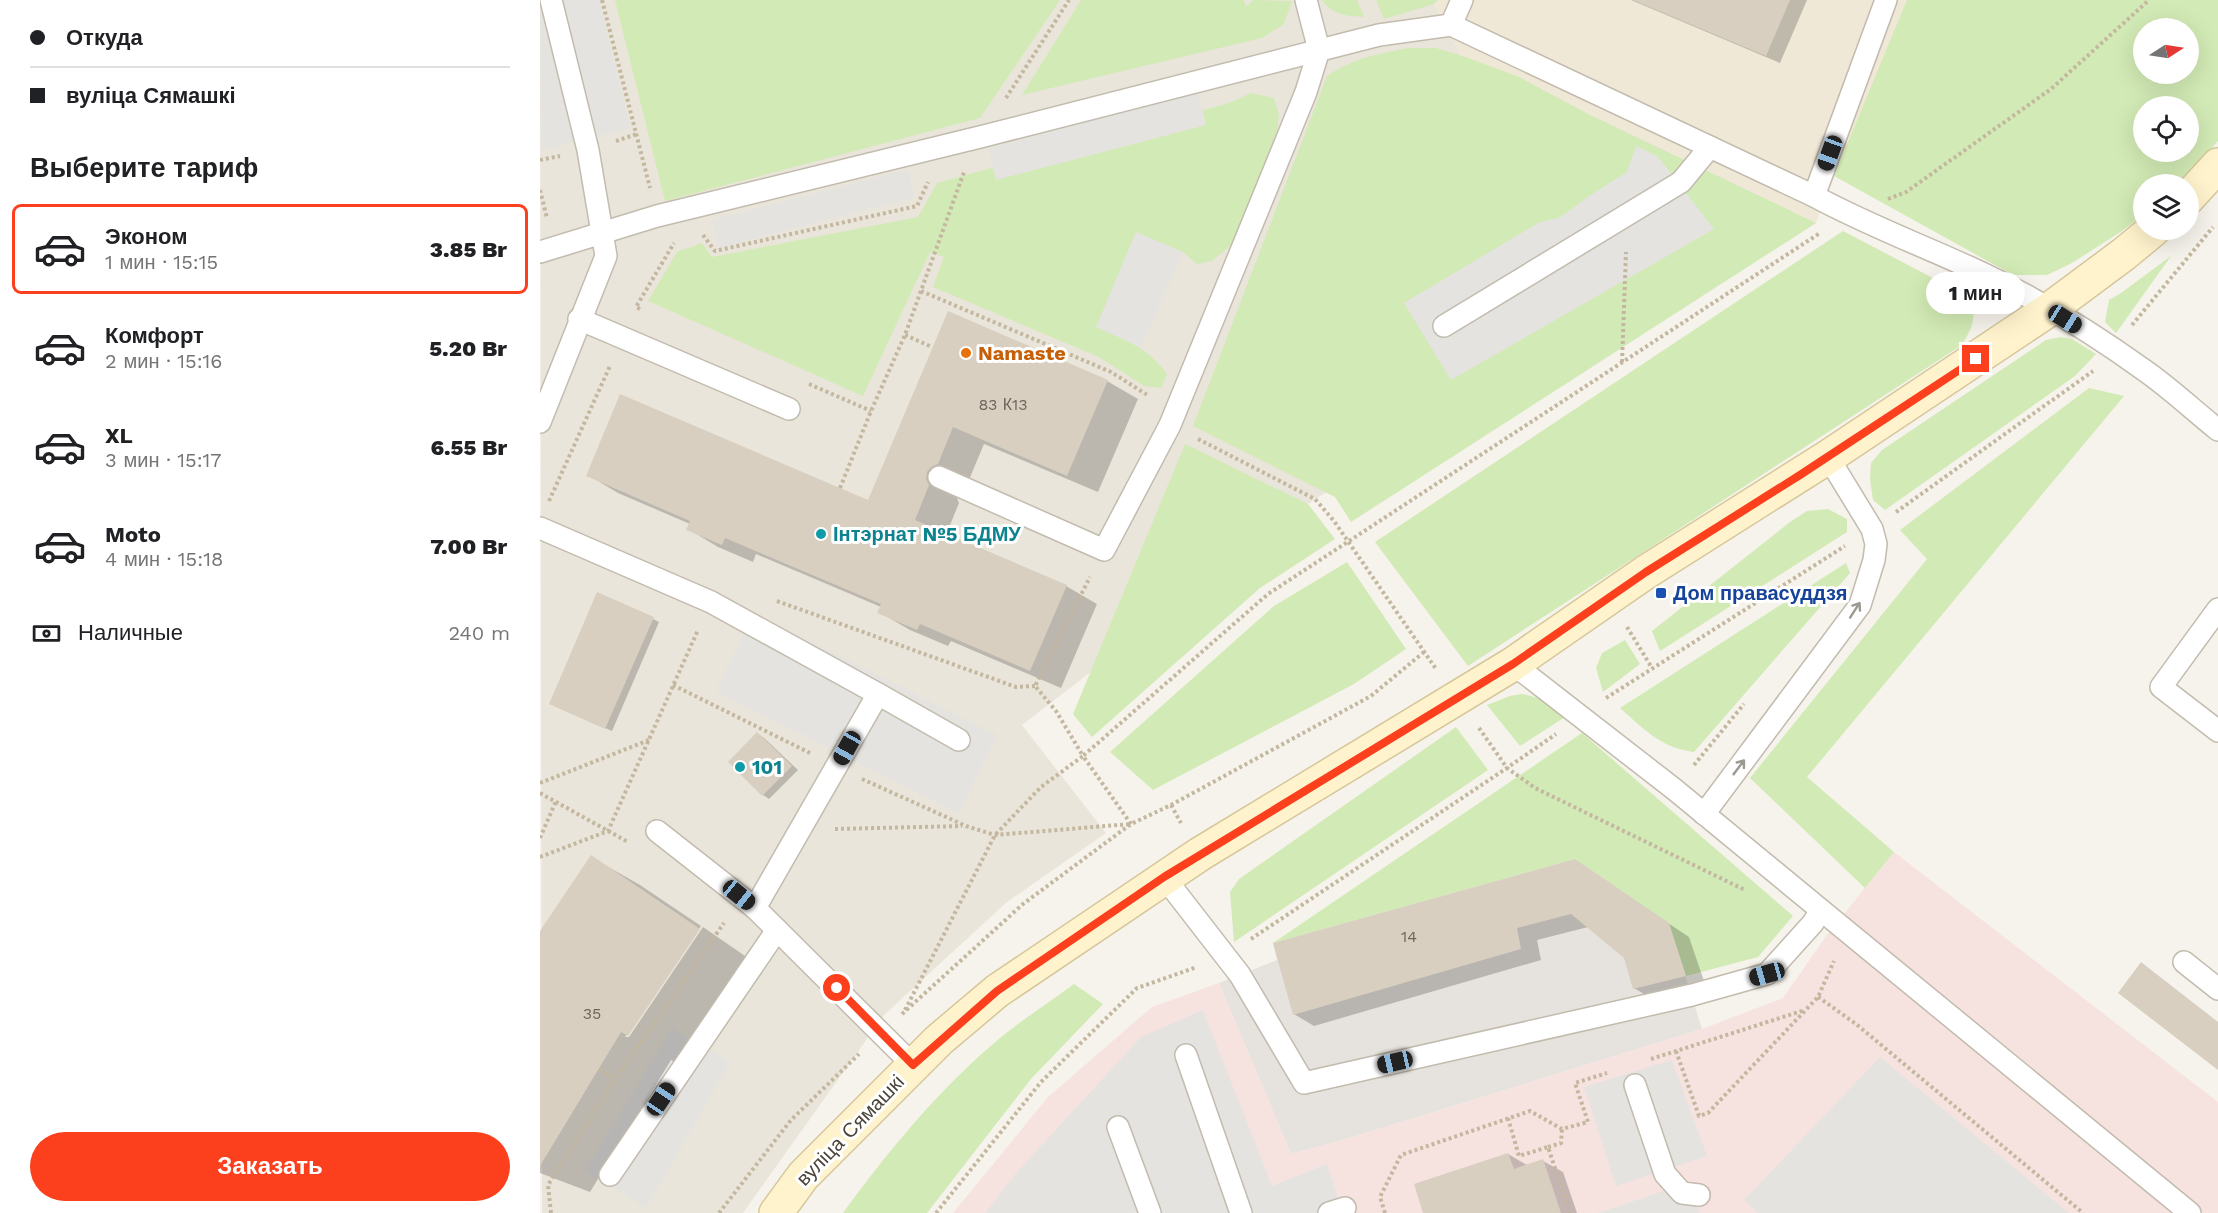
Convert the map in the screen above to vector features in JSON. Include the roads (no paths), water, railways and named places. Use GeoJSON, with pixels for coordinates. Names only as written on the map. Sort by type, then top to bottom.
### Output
{"type":"FeatureCollection","features":[{"type":"Feature","properties":{"kind":"street"},"geometry":{"type":"LineString","coordinates":[[2199,186],[2218,165]]}},
{"type":"Feature","properties":{"kind":"street","name":"вуліца Сямашкі"},"geometry":{"type":"LineString","coordinates":[[776,1213],[803,1176],[913,1065],[997,991],[1164,877],[1513,664],[1646,572],[1828,457],[2050,309],[2141,240]]}},
{"type":"Feature","properties":{"kind":"lane"},"geometry":{"type":"LineString","coordinates":[[540,422],[579,319],[606,256],[588,150],[551,0]]}},
{"type":"Feature","properties":{"kind":"lane"},"geometry":{"type":"LineString","coordinates":[[939,477],[1104,550],[1173,419],[1306,92],[1319,50],[1306,0]]}},
{"type":"Feature","properties":{"kind":"lane"},"geometry":{"type":"LineString","coordinates":[[1451,25],[1461,0]]}},
{"type":"Feature","properties":{"kind":"lane"},"geometry":{"type":"LineString","coordinates":[[1814,196],[1886,0]]}},
{"type":"Feature","properties":{"kind":"lane"},"geometry":{"type":"LineString","coordinates":[[540,252],[657,216],[980,137],[1379,35],[1451,25],[1848,214],[1985,274],[2050,309],[2145,371],[2218,430]]}},
{"type":"Feature","properties":{"kind":"lane"},"geometry":{"type":"LineString","coordinates":[[1444,326],[1681,182],[1710,147]]}},
{"type":"Feature","properties":{"kind":"lane"},"geometry":{"type":"LineString","coordinates":[[579,319],[789,409]]}},
{"type":"Feature","properties":{"kind":"lane"},"geometry":{"type":"LineString","coordinates":[[1704,814],[1860,605],[1874,560],[1876,544],[1872,529],[1828,457]]}},
{"type":"Feature","properties":{"kind":"lane"},"geometry":{"type":"LineString","coordinates":[[542,519],[711,602],[959,740]]}},
{"type":"Feature","properties":{"kind":"lane"},"geometry":{"type":"LineString","coordinates":[[2218,609],[2161,687],[2218,731]]}},
{"type":"Feature","properties":{"kind":"lane"},"geometry":{"type":"LineString","coordinates":[[1513,664],[1704,814],[2190,1213]]}},
{"type":"Feature","properties":{"kind":"lane"},"geometry":{"type":"LineString","coordinates":[[755,908],[878,694]]}},
{"type":"Feature","properties":{"kind":"lane"},"geometry":{"type":"LineString","coordinates":[[657,831],[755,908],[913,1065]]}},
{"type":"Feature","properties":{"kind":"lane"},"geometry":{"type":"LineString","coordinates":[[1164,877],[1240,975],[1304,1083],[1681,998],[1767,974],[1821,910]]}},
{"type":"Feature","properties":{"kind":"lane"},"geometry":{"type":"LineString","coordinates":[[610,1174],[777,930]]}},
{"type":"Feature","properties":{"kind":"lane"},"geometry":{"type":"LineString","coordinates":[[2184,962],[2218,988]]}},
{"type":"Feature","properties":{"kind":"lane"},"geometry":{"type":"LineString","coordinates":[[1186,1055],[1241,1213]]}},
{"type":"Feature","properties":{"kind":"lane"},"geometry":{"type":"LineString","coordinates":[[1635,1085],[1665,1174],[1682,1192],[1699,1196]]}},
{"type":"Feature","properties":{"kind":"lane"},"geometry":{"type":"LineString","coordinates":[[1118,1127],[1150,1213]]}},
{"type":"Feature","properties":{"kind":"place","name":"Namaste"},"geometry":{"type":"Point","coordinates":[966,353]}},
{"type":"Feature","properties":{"kind":"place","name":"Інтэрнат №5 БДМУ"},"geometry":{"type":"Point","coordinates":[821,534]}},
{"type":"Feature","properties":{"kind":"place","name":"Дом правасуддзя"},"geometry":{"type":"Point","coordinates":[1661,593]}},
{"type":"Feature","properties":{"kind":"place","name":"101"},"geometry":{"type":"Point","coordinates":[740,767]}}]}
